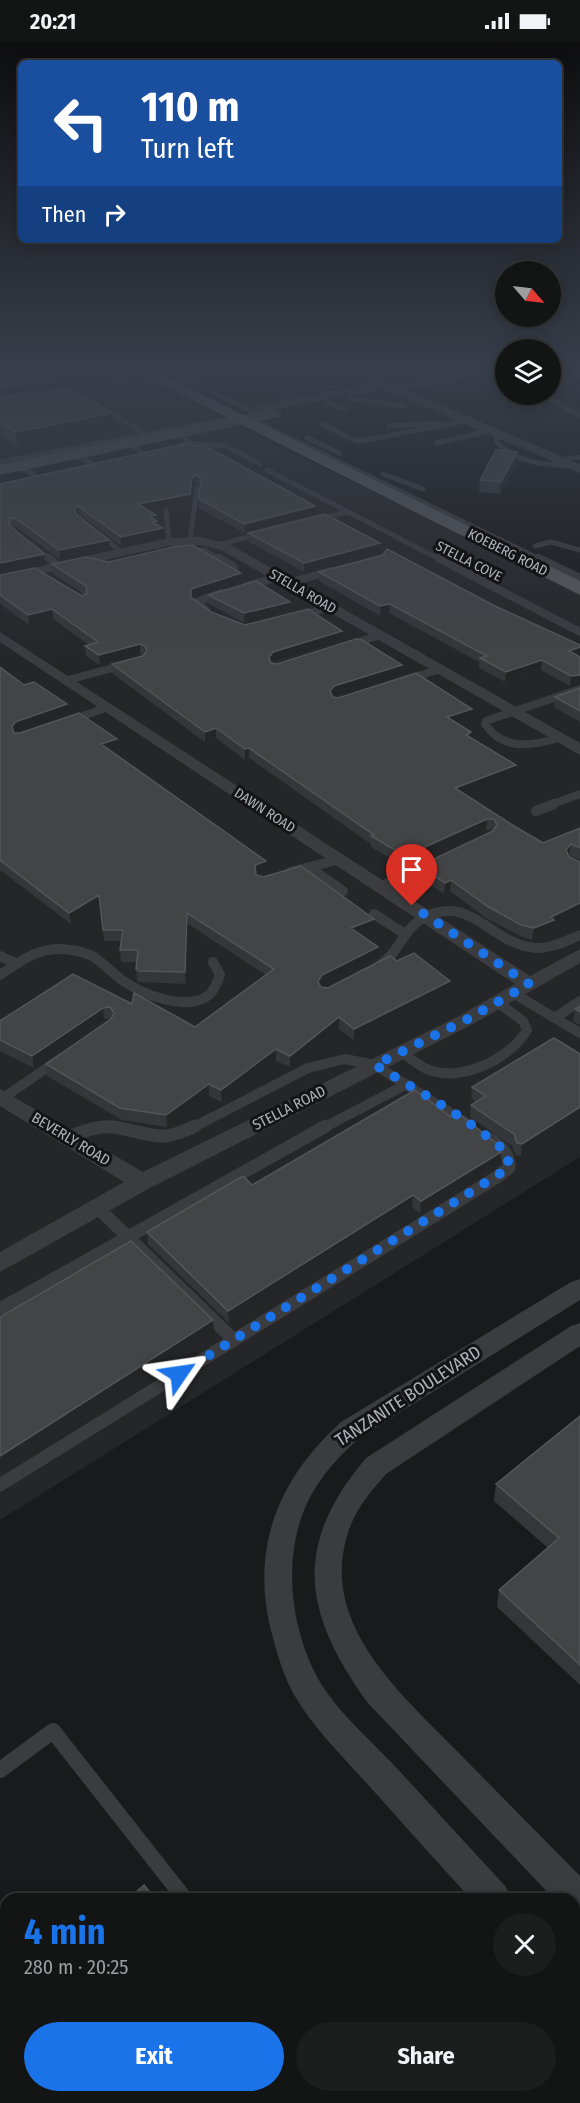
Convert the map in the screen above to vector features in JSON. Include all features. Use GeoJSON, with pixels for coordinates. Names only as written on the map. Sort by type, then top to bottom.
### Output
{"type":"FeatureCollection","features":[{"type":"Feature","properties":{"kind":"main road"},"geometry":{"type":"LineString","coordinates":[[0,470],[24,472],[43,468]]}},
{"type":"Feature","properties":{"kind":"main road","name":"KOEBERG ROAD"},"geometry":{"type":"LineString","coordinates":[[350,468],[580,589]]}},
{"type":"Feature","properties":{"kind":"main road","name":"KOEBERG ROAD"},"geometry":{"type":"LineString","coordinates":[[374,468],[423,489],[580,568]]}},
{"type":"Feature","properties":{"kind":"street","name":"STELLA ROAD"},"geometry":{"type":"LineString","coordinates":[[0,579],[41,573],[58,566],[122,552],[168,547],[190,540],[218,545],[580,750]]}},
{"type":"Feature","properties":{"kind":"street","name":"DAWN ROAD"},"geometry":{"type":"LineString","coordinates":[[0,636],[427,916],[513,993]]}},
{"type":"Feature","properties":{"kind":"street","name":"STELLA ROAD"},"geometry":{"type":"LineString","coordinates":[[0,1263],[142,1182],[401,1052],[580,955]]}},
{"type":"Feature","properties":{"kind":"street","name":"BEVERLY ROAD"},"geometry":{"type":"LineString","coordinates":[[1,1097],[142,1182]]}},
{"type":"Feature","properties":{"kind":"street","name":"TANZANITE BOULEVARD"},"geometry":{"type":"LineString","coordinates":[[489,1893],[337,1727],[304,1682],[283,1627],[276,1595],[280,1539],[292,1505],[316,1462],[332,1443],[580,1288]]}},
{"type":"Feature","properties":{"kind":"street"},"geometry":{"type":"LineString","coordinates":[[572,1893],[378,1692],[359,1668],[334,1617],[328,1593],[327,1565],[332,1538],[343,1509],[358,1484],[376,1466],[580,1333]]}},
{"type":"Feature","properties":{"kind":"lane"},"geometry":{"type":"LineString","coordinates":[[357,468],[580,578]]}},
{"type":"Feature","properties":{"kind":"lane","name":"STELLA COVE"},"geometry":{"type":"LineString","coordinates":[[267,470],[580,632]]}},
{"type":"Feature","properties":{"kind":"lane"},"geometry":{"type":"LineString","coordinates":[[377,471],[423,489]]}},
{"type":"Feature","properties":{"kind":"lane"},"geometry":{"type":"LineString","coordinates":[[24,472],[37,477]]}},
{"type":"Feature","properties":{"kind":"lane"},"geometry":{"type":"LineString","coordinates":[[24,472],[37,477],[48,475]]}},
{"type":"Feature","properties":{"kind":"lane"},"geometry":{"type":"LineString","coordinates":[[190,540],[196,488]]}},
{"type":"Feature","properties":{"kind":"lane"},"geometry":{"type":"LineString","coordinates":[[166,511],[168,547],[204,550],[234,567]]}},
{"type":"Feature","properties":{"kind":"lane"},"geometry":{"type":"LineString","coordinates":[[304,523],[347,512]]}},
{"type":"Feature","properties":{"kind":"lane"},"geometry":{"type":"LineString","coordinates":[[89,526],[122,552]]}},
{"type":"Feature","properties":{"kind":"lane"},"geometry":{"type":"LineString","coordinates":[[218,545],[272,531]]}},
{"type":"Feature","properties":{"kind":"lane"},"geometry":{"type":"LineString","coordinates":[[22,538],[58,566]]}},
{"type":"Feature","properties":{"kind":"lane"},"geometry":{"type":"LineString","coordinates":[[534,546],[551,542],[580,550]]}},
{"type":"Feature","properties":{"kind":"lane"},"geometry":{"type":"LineString","coordinates":[[85,560],[99,566]]}},
{"type":"Feature","properties":{"kind":"lane"},"geometry":{"type":"LineString","coordinates":[[240,588],[337,570]]}},
{"type":"Feature","properties":{"kind":"lane"},"geometry":{"type":"LineString","coordinates":[[214,616],[196,602],[229,591]]}},
{"type":"Feature","properties":{"kind":"lane"},"geometry":{"type":"LineString","coordinates":[[293,618],[330,607]]}},
{"type":"Feature","properties":{"kind":"lane"},"geometry":{"type":"LineString","coordinates":[[341,647],[380,635]]}},
{"type":"Feature","properties":{"kind":"lane"},"geometry":{"type":"LineString","coordinates":[[68,680],[131,663]]}},
{"type":"Feature","properties":{"kind":"lane"},"geometry":{"type":"LineString","coordinates":[[401,681],[440,669]]}},
{"type":"Feature","properties":{"kind":"lane"},"geometry":{"type":"LineString","coordinates":[[560,738],[532,746],[513,745],[486,728],[486,721],[580,689]]}},
{"type":"Feature","properties":{"kind":"lane"},"geometry":{"type":"LineString","coordinates":[[62,723],[108,707]]}},
{"type":"Feature","properties":{"kind":"lane"},"geometry":{"type":"LineString","coordinates":[[536,811],[580,794]]}},
{"type":"Feature","properties":{"kind":"lane"},"geometry":{"type":"LineString","coordinates":[[279,875],[341,860]]}},
{"type":"Feature","properties":{"kind":"lane"},"geometry":{"type":"LineString","coordinates":[[382,886],[440,860]]}},
{"type":"Feature","properties":{"kind":"lane"},"geometry":{"type":"LineString","coordinates":[[309,867],[343,891]]}},
{"type":"Feature","properties":{"kind":"lane"},"geometry":{"type":"LineString","coordinates":[[368,971],[390,959],[397,951],[410,926],[427,916],[447,909],[463,912],[507,941],[528,947],[559,944],[580,935]]}},
{"type":"Feature","properties":{"kind":"lane"},"geometry":{"type":"LineString","coordinates":[[374,914],[405,934]]}},
{"type":"Feature","properties":{"kind":"lane"},"geometry":{"type":"LineString","coordinates":[[0,975],[28,956],[49,950],[88,954],[109,967],[128,985],[177,1001],[195,1000],[209,995],[220,975],[213,962]]}},
{"type":"Feature","properties":{"kind":"lane"},"geometry":{"type":"LineString","coordinates":[[0,956],[16,964]]}},
{"type":"Feature","properties":{"kind":"lane"},"geometry":{"type":"LineString","coordinates":[[513,993],[580,1033]]}},
{"type":"Feature","properties":{"kind":"lane"},"geometry":{"type":"LineString","coordinates":[[401,1052],[430,1071],[447,1072],[479,1066],[501,1057],[524,1037],[527,1030],[513,993]]}},
{"type":"Feature","properties":{"kind":"lane"},"geometry":{"type":"LineString","coordinates":[[555,1018],[580,1001]]}},
{"type":"Feature","properties":{"kind":"lane"},"geometry":{"type":"LineString","coordinates":[[1,1097],[64,1056]]}},
{"type":"Feature","properties":{"kind":"lane"},"geometry":{"type":"LineString","coordinates":[[0,1485],[509,1168],[507,1153],[496,1143],[375,1065],[345,1059],[320,1063],[167,1137],[149,1137],[113,1127],[98,1127],[68,1137]]}},
{"type":"Feature","properties":{"kind":"lane"},"geometry":{"type":"LineString","coordinates":[[0,1309],[407,1084]]}},
{"type":"Feature","properties":{"kind":"lane"},"geometry":{"type":"LineString","coordinates":[[97,1208],[234,1340]]}},
{"type":"Feature","properties":{"kind":"lane"},"geometry":{"type":"LineString","coordinates":[[0,1770],[53,1731],[180,1893]]}},
{"type":"Feature","properties":{"kind":"shaded area"},"geometry":{"type":"Polygon","coordinates":[[[0,468],[325,468],[580,591],[580,1157],[0,1520],[0,468]]]}},
{"type":"Feature","properties":{"kind":"building"},"geometry":{"type":"Polygon","coordinates":[[[73,468],[246,468],[315,506],[244,524],[199,499],[201,478],[195,475],[192,478],[190,494],[138,504],[156,515],[150,516],[157,521],[152,522],[163,528],[121,537],[78,506],[75,509],[76,514],[109,540],[59,550],[15,518],[10,518],[9,525],[44,554],[0,563],[0,484],[73,468]]]}},
{"type":"Feature","properties":{"kind":"building"},"geometry":{"type":"Polygon","coordinates":[[[486,468],[508,468],[501,482],[480,480],[486,468]]]}},
{"type":"Feature","properties":{"kind":"building"},"geometry":{"type":"Polygon","coordinates":[[[325,514],[380,543],[304,563],[248,533],[325,514]]]}},
{"type":"Feature","properties":{"kind":"building"},"geometry":{"type":"Polygon","coordinates":[[[192,545],[241,573],[191,589],[191,597],[211,612],[245,625],[308,609],[342,631],[273,652],[269,657],[271,663],[277,664],[356,639],[362,640],[402,665],[334,686],[330,691],[333,697],[338,698],[416,673],[472,709],[447,717],[471,732],[466,735],[516,765],[455,788],[543,843],[580,828],[580,848],[571,844],[566,850],[569,857],[580,862],[580,903],[551,917],[554,920],[534,928],[521,925],[487,906],[451,880],[445,883],[419,866],[493,831],[497,825],[494,819],[487,819],[405,856],[371,836],[374,835],[249,748],[245,749],[216,728],[205,732],[112,664],[143,656],[147,651],[145,646],[140,644],[99,655],[85,646],[98,642],[52,609],[28,615],[0,595],[0,575],[35,568],[82,596],[87,593],[86,586],[52,564],[86,557],[109,562],[173,547],[192,545]]]}},
{"type":"Feature","properties":{"kind":"building"},"geometry":{"type":"Polygon","coordinates":[[[387,549],[493,605],[580,645],[569,651],[580,657],[580,675],[571,676],[542,660],[506,672],[480,658],[487,656],[390,604],[380,606],[319,572],[383,555],[387,549]]]}},
{"type":"Feature","properties":{"kind":"building"},"geometry":{"type":"Polygon","coordinates":[[[256,581],[290,602],[244,613],[208,595],[256,581]]]}},
{"type":"Feature","properties":{"kind":"building"},"geometry":{"type":"Polygon","coordinates":[[[0,667],[24,685],[34,682],[67,704],[15,722],[12,727],[14,733],[79,713],[117,739],[101,744],[266,861],[255,865],[256,875],[263,877],[301,866],[374,919],[351,928],[378,947],[322,975],[318,982],[321,987],[328,988],[390,956],[397,961],[414,953],[450,981],[354,1029],[339,1017],[290,1056],[276,1049],[221,1090],[209,1084],[166,1115],[120,1108],[46,1064],[111,1019],[114,1013],[110,1007],[103,1008],[32,1056],[0,1040],[0,1021],[73,974],[132,1004],[134,993],[195,1027],[274,969],[187,913],[185,972],[139,971],[136,969],[138,950],[120,950],[123,930],[103,930],[99,895],[69,913],[0,860],[0,667]]]}},
{"type":"Feature","properties":{"kind":"building"},"geometry":{"type":"Polygon","coordinates":[[[580,688],[580,711],[555,697],[580,688]]]}},
{"type":"Feature","properties":{"kind":"building"},"geometry":{"type":"Polygon","coordinates":[[[554,1038],[580,1054],[580,1107],[522,1144],[517,1143],[514,1134],[471,1105],[486,1096],[472,1087],[554,1038]]]}},
{"type":"Feature","properties":{"kind":"building"},"geometry":{"type":"Polygon","coordinates":[[[415,1090],[451,1117],[458,1113],[500,1146],[501,1152],[421,1201],[413,1195],[228,1311],[147,1232],[243,1176],[252,1185],[415,1090]]]}},
{"type":"Feature","properties":{"kind":"building"},"geometry":{"type":"Polygon","coordinates":[[[131,1241],[213,1320],[0,1456],[0,1317],[131,1241]]]}},
{"type":"Feature","properties":{"kind":"building"},"geometry":{"type":"Polygon","coordinates":[[[580,1416],[580,1665],[499,1590],[559,1538],[496,1484],[580,1416]]]}},
{"type":"Feature","properties":{"kind":"building"},"geometry":{"type":"Polygon","coordinates":[[[144,1885],[150,1893],[135,1893],[144,1885]]]}},
{"type":"Feature","properties":{"kind":"route"},"geometry":{"type":"LineString","coordinates":[[179,1374],[509,1168],[510,1161],[507,1153],[496,1143],[441,1105],[375,1065],[466,1020],[529,984],[412,906]]}}]}
